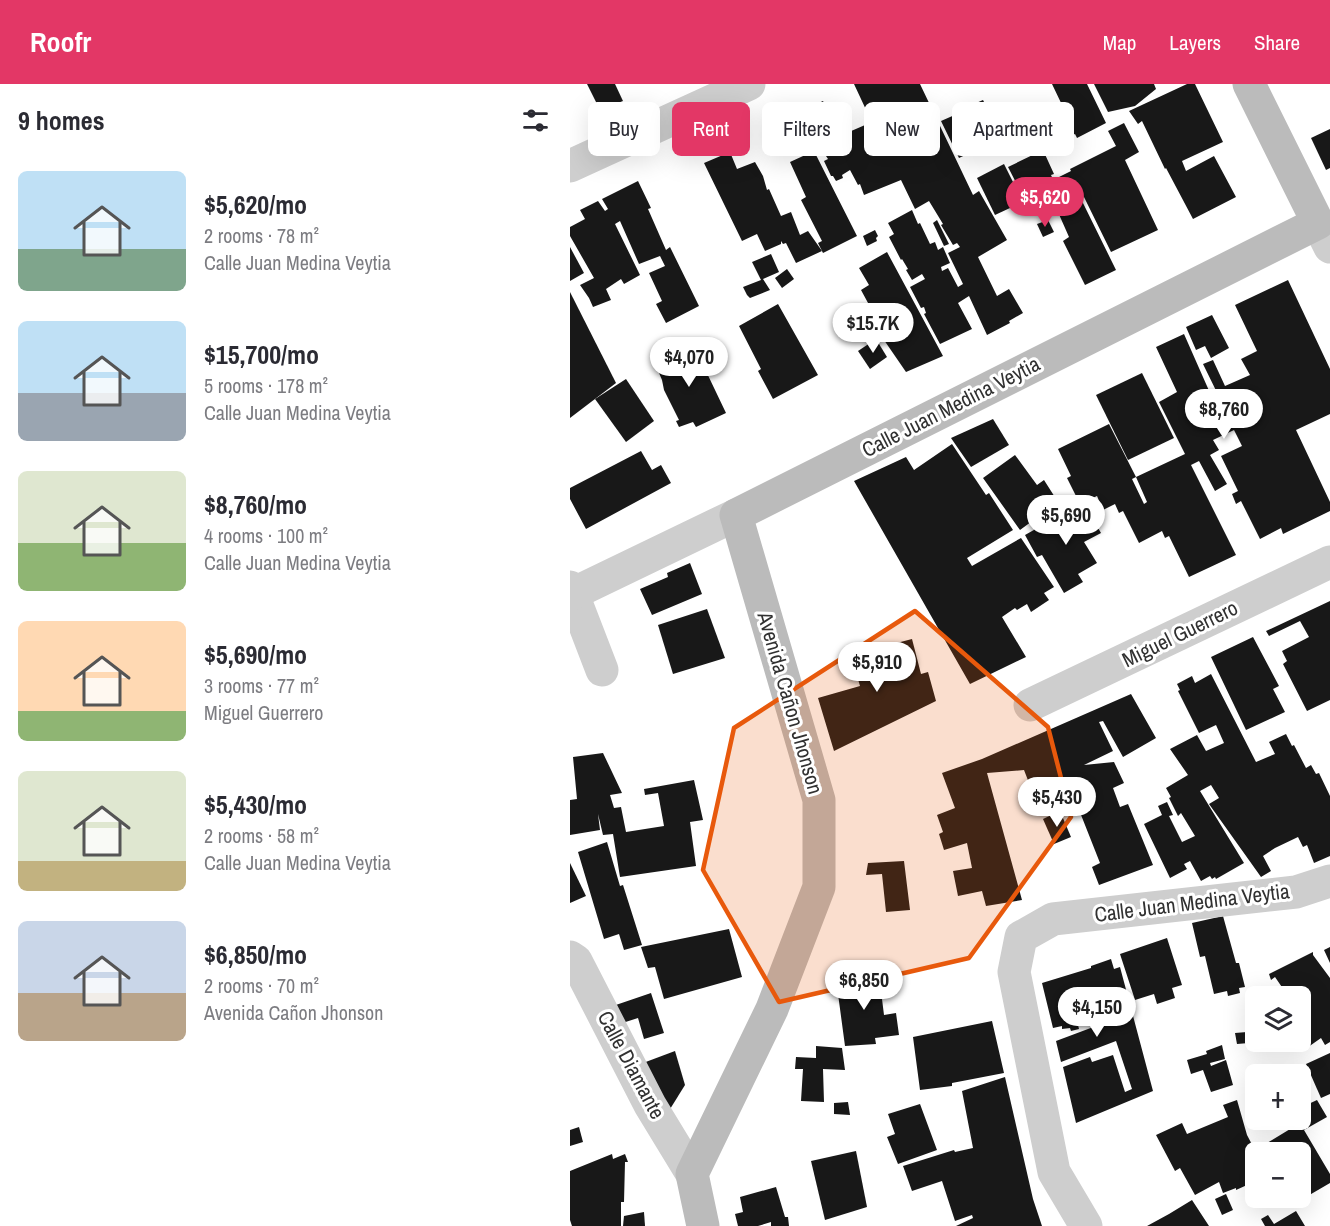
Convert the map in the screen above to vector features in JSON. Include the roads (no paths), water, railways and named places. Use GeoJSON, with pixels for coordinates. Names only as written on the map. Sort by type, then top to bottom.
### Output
{"type":"FeatureCollection","features":[{"type":"Feature","properties":{"kind":"main road"},"geometry":{"type":"LineString","coordinates":[[1249,84],[1326,229]]}},
{"type":"Feature","properties":{"kind":"main road","name":"Calle Juan Medina Veytia"},"geometry":{"type":"LineString","coordinates":[[736,515],[1326,229]]}},
{"type":"Feature","properties":{"kind":"main road","name":"Avenida Cañon Jhonson"},"geometry":{"type":"LineString","coordinates":[[692,1174],[772,1009],[819,887],[819,800],[736,515]]}},
{"type":"Feature","properties":{"kind":"main road"},"geometry":{"type":"LineString","coordinates":[[692,1174],[703,1226]]}},
{"type":"Feature","properties":{"kind":"street"},"geometry":{"type":"LineString","coordinates":[[570,166],[749,84]]}},
{"type":"Feature","properties":{"kind":"street","name":"Calle Juan Medina Veytia"},"geometry":{"type":"LineString","coordinates":[[571,592],[736,515]]}},
{"type":"Feature","properties":{"kind":"street","name":"Miguel Guerrero"},"geometry":{"type":"LineString","coordinates":[[1030,705],[1330,562]]}},
{"type":"Feature","properties":{"kind":"street"},"geometry":{"type":"LineString","coordinates":[[571,592],[602,670]]}},
{"type":"Feature","properties":{"kind":"street","name":"Calle Juan Medina Veytia"},"geometry":{"type":"LineString","coordinates":[[1086,1226],[1054,1172],[1014,972],[1021,937],[1053,919],[1296,892],[1330,881]]}},
{"type":"Feature","properties":{"kind":"street","name":"Calle Diamante"},"geometry":{"type":"LineString","coordinates":[[570,957],[576,962],[611,1026],[650,1105],[692,1174]]}}]}
